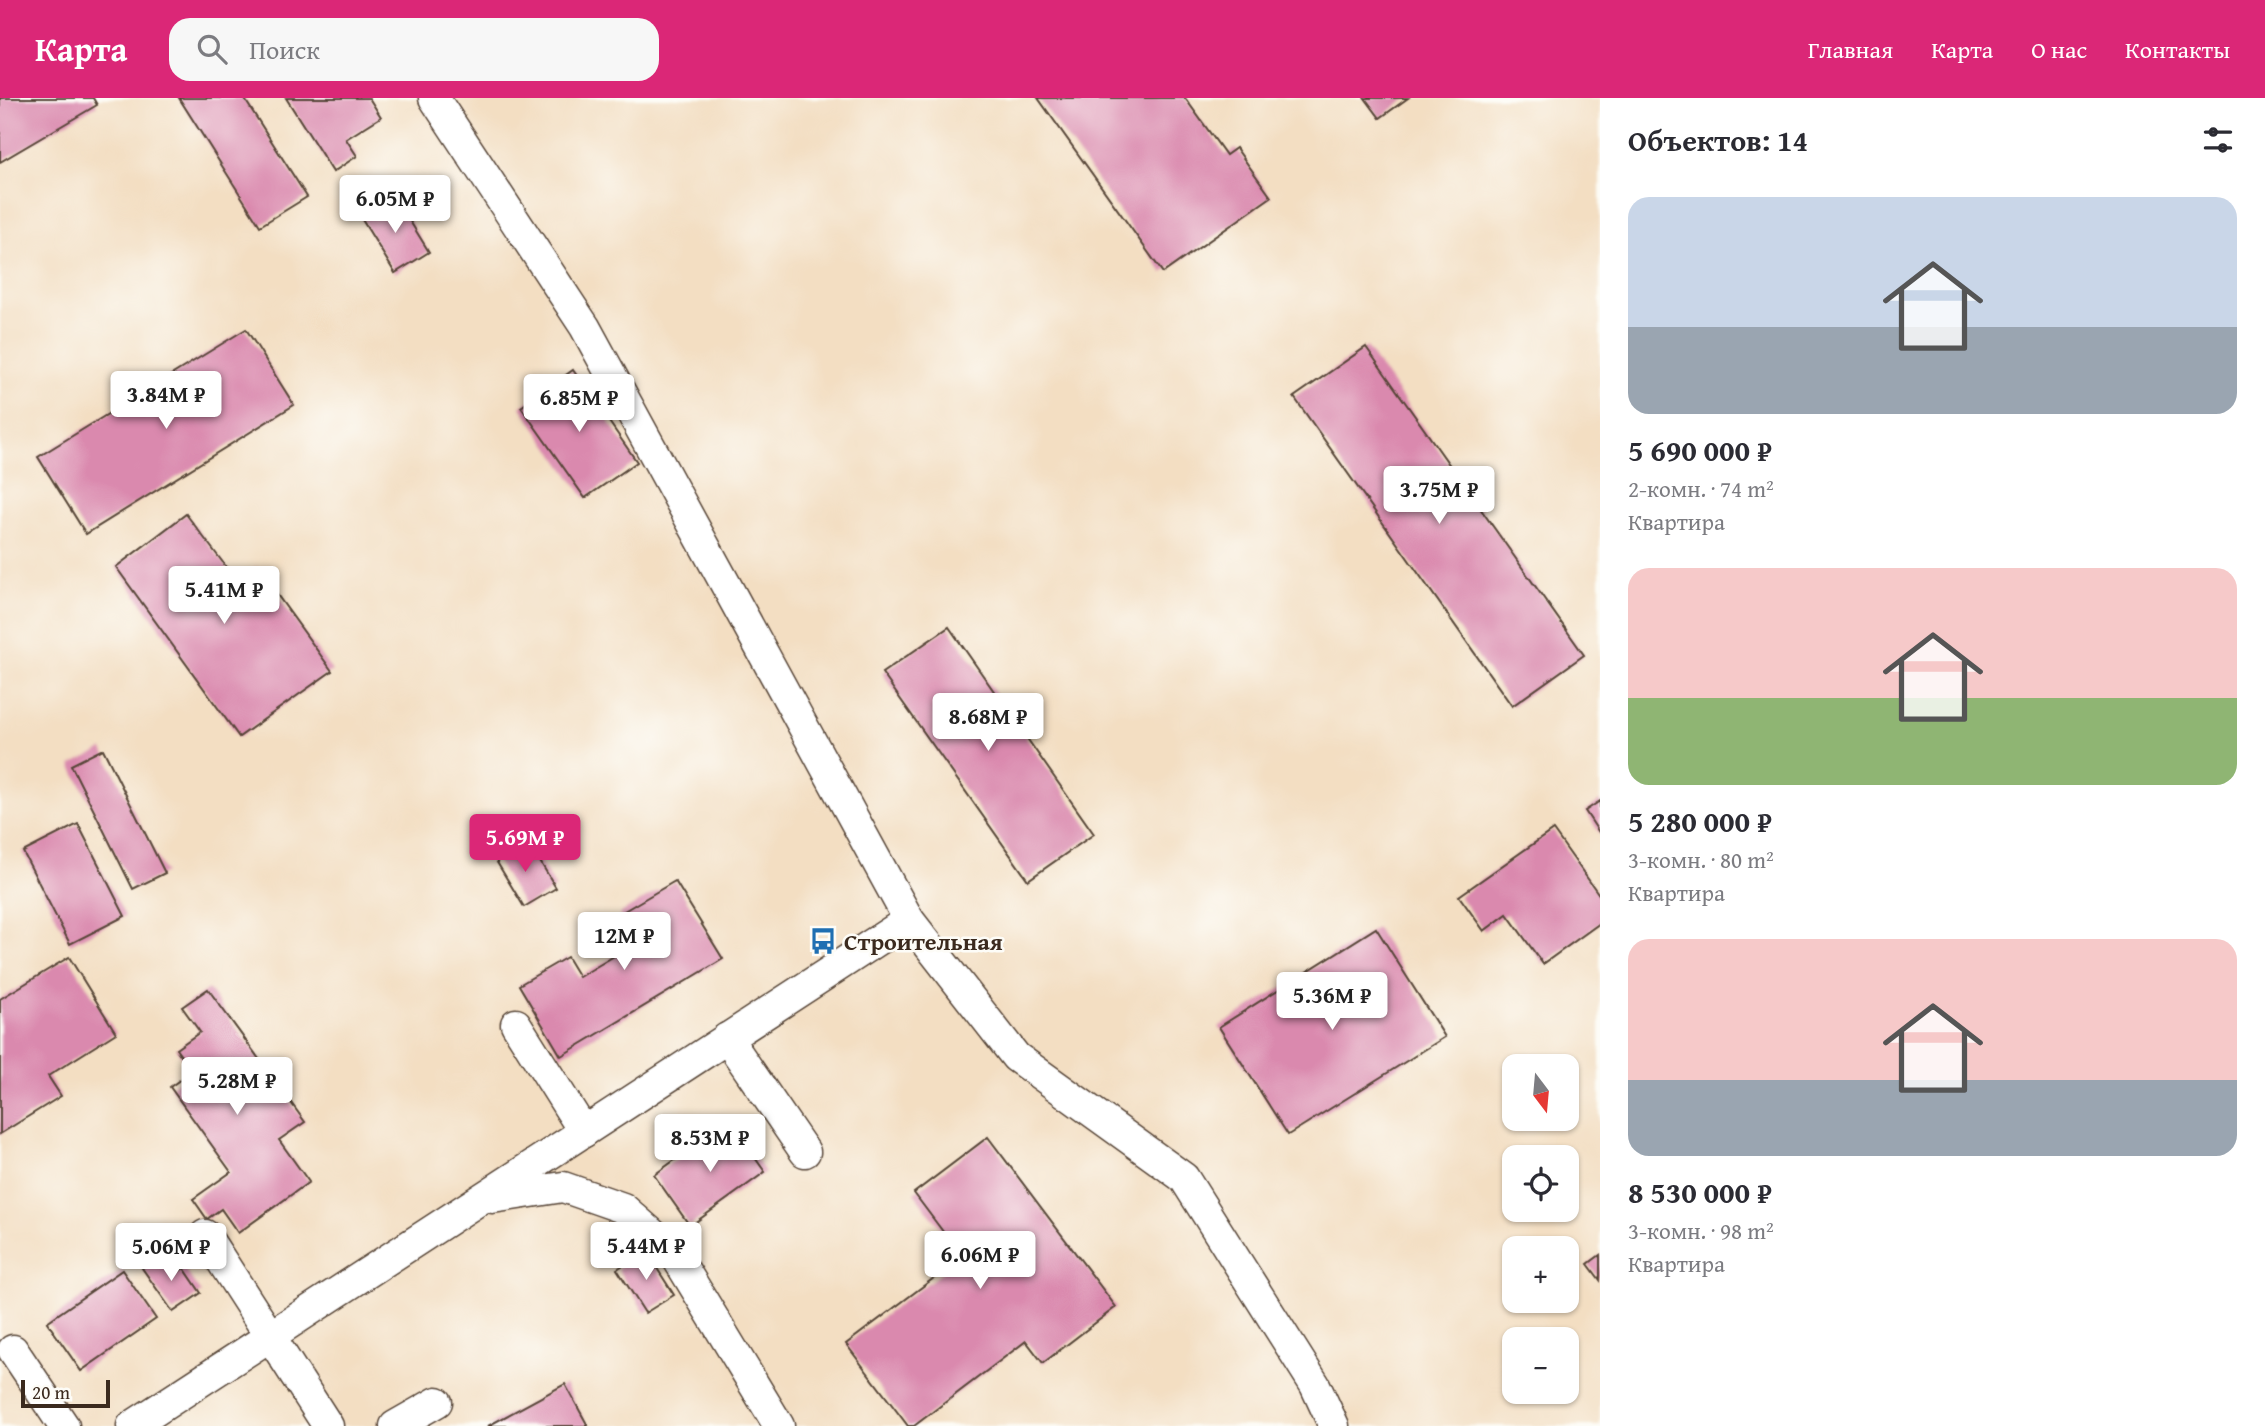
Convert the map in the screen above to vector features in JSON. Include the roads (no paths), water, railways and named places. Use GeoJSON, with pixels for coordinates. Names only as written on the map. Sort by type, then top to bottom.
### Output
{"type":"FeatureCollection","features":[{"type":"Feature","properties":{"kind":"street"},"geometry":{"type":"LineString","coordinates":[[434,98],[585,327],[909,920],[1016,1058],[1184,1178],[1315,1385],[1334,1426]]}},
{"type":"Feature","properties":{"kind":"street"},"geometry":{"type":"LineString","coordinates":[[132,1426],[909,920]]}},
{"type":"Feature","properties":{"kind":"street"},"geometry":{"type":"LineString","coordinates":[[516,1024],[584,1132]]}},
{"type":"Feature","properties":{"kind":"street"},"geometry":{"type":"LineString","coordinates":[[727,1038],[805,1152]]}},
{"type":"Feature","properties":{"kind":"street"},"geometry":{"type":"LineString","coordinates":[[481,1199],[563,1187],[624,1208],[674,1253],[779,1426]]}},
{"type":"Feature","properties":{"kind":"street"},"geometry":{"type":"LineString","coordinates":[[205,1235],[328,1426]]}},
{"type":"Feature","properties":{"kind":"street"},"geometry":{"type":"LineString","coordinates":[[13,1350],[64,1426]]}},
{"type":"Feature","properties":{"kind":"street"},"geometry":{"type":"LineString","coordinates":[[395,1426],[437,1402]]}},
{"type":"Feature","properties":{"kind":"place","name":"Строительная"},"geometry":{"type":"Point","coordinates":[823,941]}}]}
